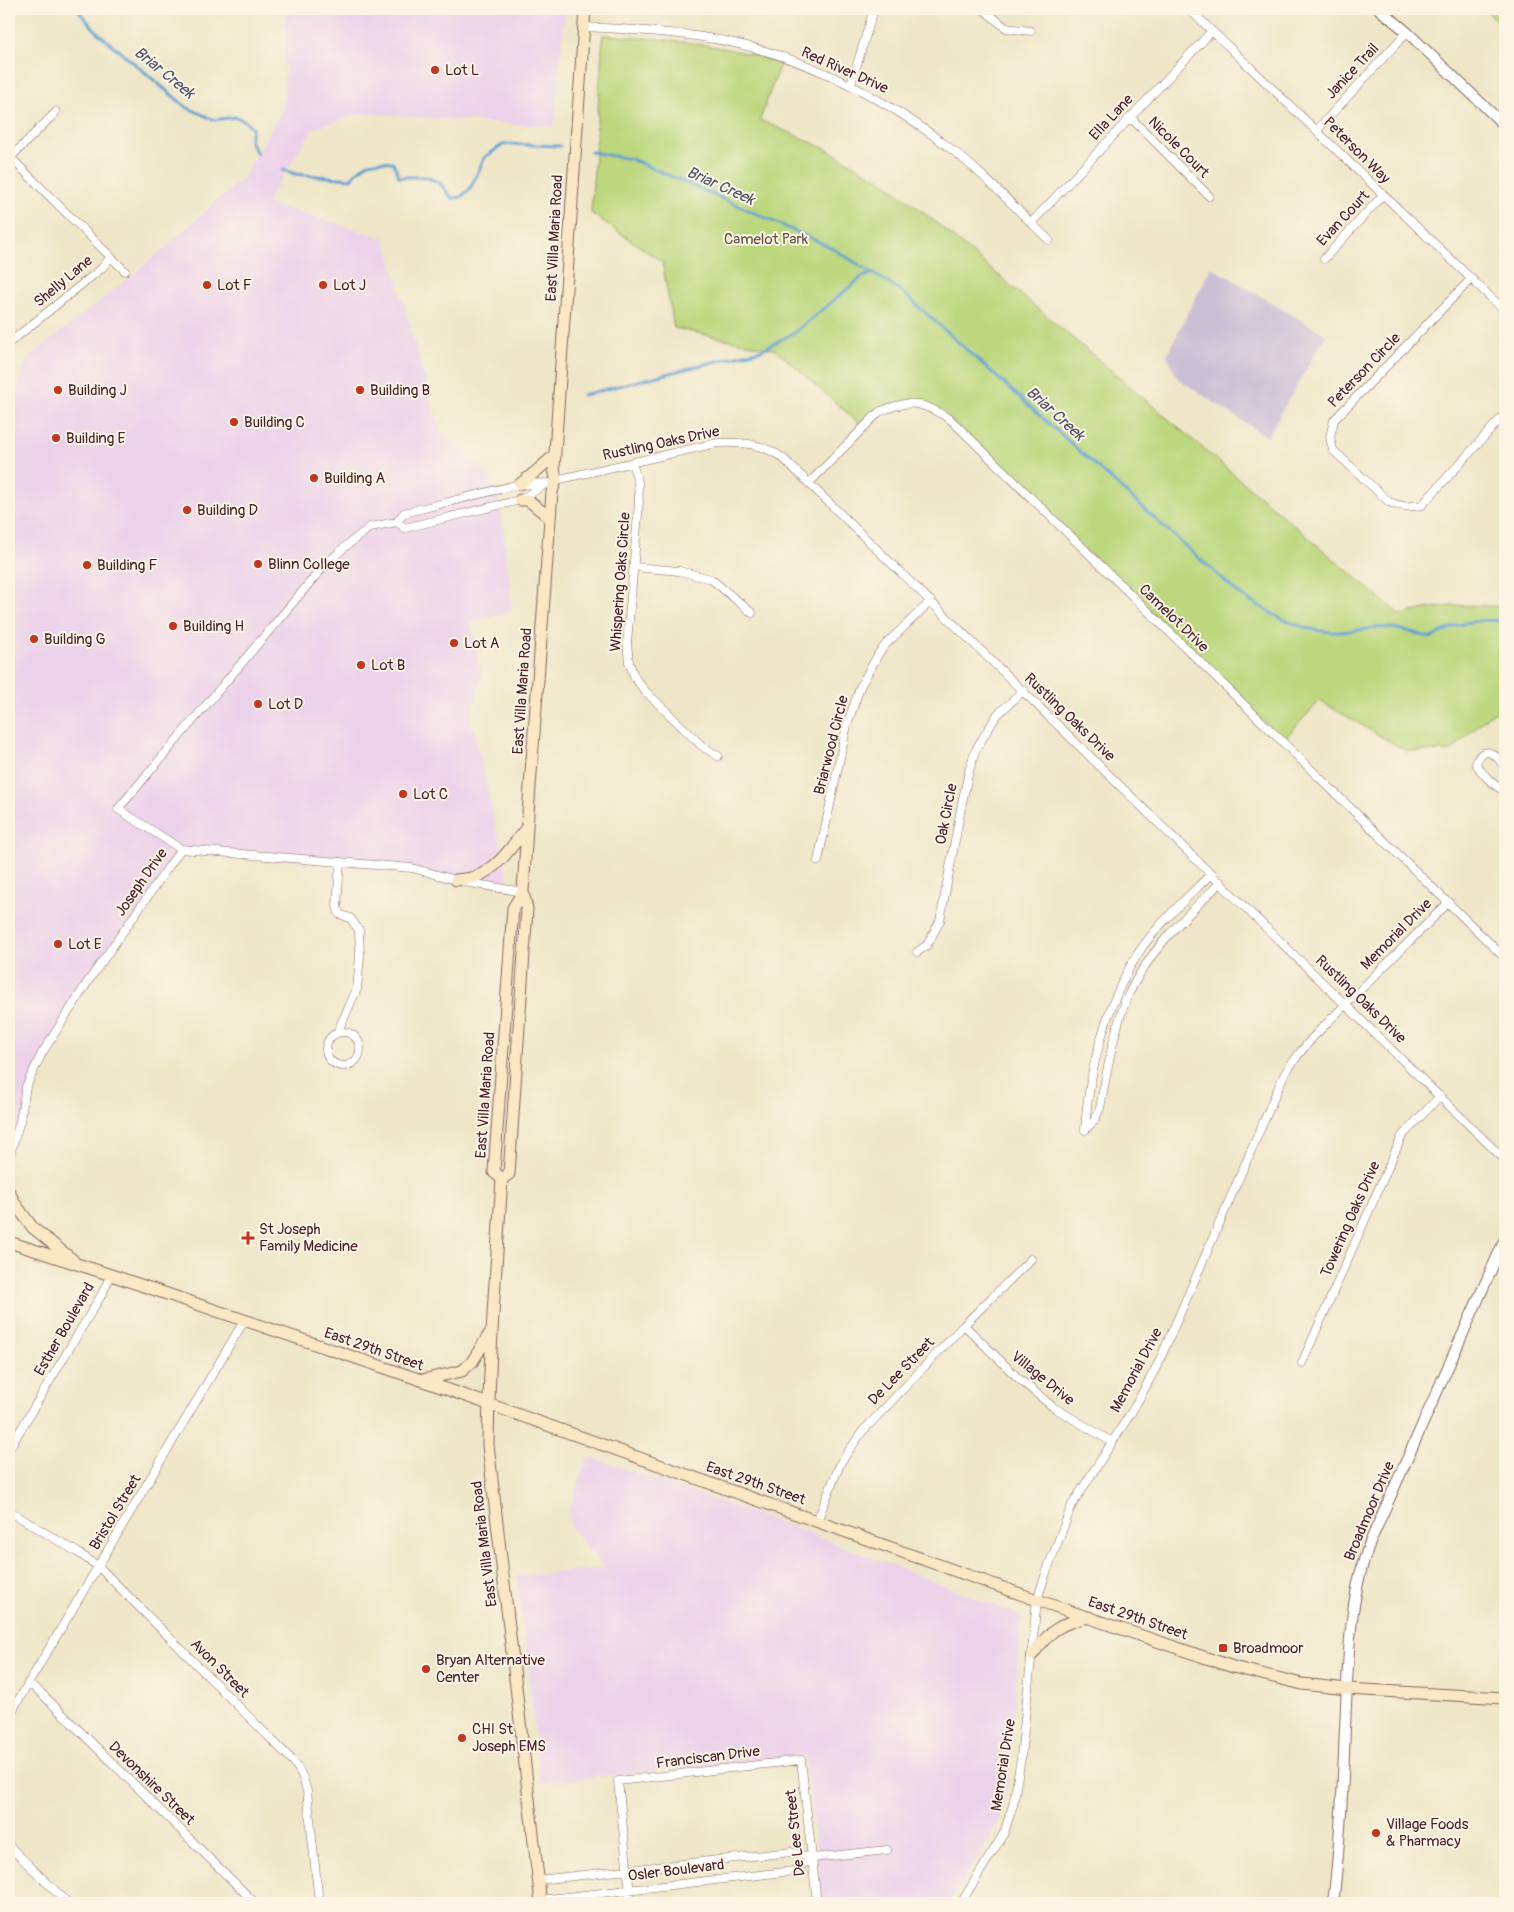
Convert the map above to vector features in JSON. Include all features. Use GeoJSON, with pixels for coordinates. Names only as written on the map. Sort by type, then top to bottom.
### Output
{"type":"FeatureCollection","features":[{"type":"Feature","properties":{"kind":"main road","name":"East Villa Maria Road"},"geometry":{"type":"LineString","coordinates":[[540,1901],[488,1446],[488,1405],[491,1331],[502,1179],[494,1172],[512,917],[513,908],[523,892],[585,9]]}},
{"type":"Feature","properties":{"kind":"main road"},"geometry":{"type":"LineString","coordinates":[[520,484],[555,455]]}},
{"type":"Feature","properties":{"kind":"main road"},"geometry":{"type":"LineString","coordinates":[[520,500],[528,500],[550,518]]}},
{"type":"Feature","properties":{"kind":"main road"},"geometry":{"type":"LineString","coordinates":[[456,880],[475,877],[489,870],[504,856],[527,828]]}},
{"type":"Feature","properties":{"kind":"main road"},"geometry":{"type":"LineString","coordinates":[[9,1192],[33,1228],[78,1264]]}},
{"type":"Feature","properties":{"kind":"main road","name":"East 29th Street"},"geometry":{"type":"LineString","coordinates":[[9,1242],[111,1274],[421,1380],[1037,1600],[1233,1667],[1302,1684],[1347,1689],[1505,1698]]}},
{"type":"Feature","properties":{"kind":"main road"},"geometry":{"type":"LineString","coordinates":[[421,1380],[462,1371],[472,1362],[491,1331]]}},
{"type":"Feature","properties":{"kind":"main road"},"geometry":{"type":"LineString","coordinates":[[1032,1655],[1046,1636],[1057,1628],[1066,1622],[1089,1617]]}},
{"type":"Feature","properties":{"kind":"street"},"geometry":{"type":"LineString","coordinates":[[850,84],[874,9]]}},
{"type":"Feature","properties":{"kind":"street"},"geometry":{"type":"LineString","coordinates":[[983,9],[1006,28],[1031,31]]}},
{"type":"Feature","properties":{"kind":"street","name":"Peterson Way"},"geometry":{"type":"LineString","coordinates":[[1189,9],[1505,311]]}},
{"type":"Feature","properties":{"kind":"street"},"geometry":{"type":"LineString","coordinates":[[1379,9],[1408,32],[1505,126]]}},
{"type":"Feature","properties":{"kind":"street","name":"Red River Drive"},"geometry":{"type":"LineString","coordinates":[[584,27],[656,31],[703,37],[771,54],[850,84],[896,109],[948,146],[1049,240]]}},
{"type":"Feature","properties":{"kind":"street","name":"Ella Lane"},"geometry":{"type":"LineString","coordinates":[[1030,223],[1212,31]]}},
{"type":"Feature","properties":{"kind":"street","name":"Janice Trail"},"geometry":{"type":"LineString","coordinates":[[1317,130],[1408,32]]}},
{"type":"Feature","properties":{"kind":"street"},"geometry":{"type":"LineString","coordinates":[[56,112],[9,158],[125,271]]}},
{"type":"Feature","properties":{"kind":"street","name":"Nicole Court"},"geometry":{"type":"LineString","coordinates":[[1130,118],[1209,196]]}},
{"type":"Feature","properties":{"kind":"street","name":"Evan Court"},"geometry":{"type":"LineString","coordinates":[[1324,259],[1383,195]]}},
{"type":"Feature","properties":{"kind":"street","name":"Shelly Lane"},"geometry":{"type":"LineString","coordinates":[[9,343],[102,268],[110,258]]}},
{"type":"Feature","properties":{"kind":"street","name":"Peterson Circle"},"geometry":{"type":"LineString","coordinates":[[1471,278],[1334,420],[1330,438],[1333,450],[1389,502],[1399,506],[1410,507],[1422,505],[1505,414]]}},
{"type":"Feature","properties":{"kind":"street","name":"Camelot Drive"},"geometry":{"type":"LineString","coordinates":[[809,483],[879,412],[907,404],[920,404],[950,419],[1505,958]]}},
{"type":"Feature","properties":{"kind":"street","name":"Rustling Oaks Drive"},"geometry":{"type":"LineString","coordinates":[[552,481],[717,443],[754,444],[771,450],[784,459],[1346,1003],[1505,1160]]}},
{"type":"Feature","properties":{"kind":"street","name":"Whispering Oaks Circle"},"geometry":{"type":"LineString","coordinates":[[632,463],[638,482],[640,502],[627,643],[628,662],[634,676],[644,690],[702,746],[718,756]]}},
{"type":"Feature","properties":{"kind":"street"},"geometry":{"type":"LineString","coordinates":[[181,849],[118,809],[323,567],[370,527],[397,522],[404,513],[520,484],[552,481]]}},
{"type":"Feature","properties":{"kind":"street"},"geometry":{"type":"LineString","coordinates":[[397,522],[405,528],[520,500],[552,481]]}},
{"type":"Feature","properties":{"kind":"street"},"geometry":{"type":"LineString","coordinates":[[635,567],[679,571],[711,579],[752,613]]}},
{"type":"Feature","properties":{"kind":"street","name":"Briarwood Circle"},"geometry":{"type":"LineString","coordinates":[[818,861],[847,725],[860,687],[879,653],[887,643],[930,601]]}},
{"type":"Feature","properties":{"kind":"street","name":"Oak Circle"},"geometry":{"type":"LineString","coordinates":[[917,952],[927,945],[940,921],[962,803],[976,749],[997,715],[1024,690]]}},
{"type":"Feature","properties":{"kind":"street"},"geometry":{"type":"LineString","coordinates":[[1505,770],[1502,762],[1492,753],[1484,753],[1478,757],[1476,764],[1480,770],[1499,788],[1505,791]]}},
{"type":"Feature","properties":{"kind":"street","name":"Joseph Drive"},"geometry":{"type":"LineString","coordinates":[[9,1158],[20,1121],[26,1087],[42,1053],[87,983],[181,849],[412,868],[456,880],[523,892]]}},
{"type":"Feature","properties":{"kind":"street"},"geometry":{"type":"LineString","coordinates":[[337,1033],[351,1033],[360,1043],[360,1056],[350,1065],[336,1065],[327,1055],[327,1042],[337,1033],[356,989],[360,956],[360,930],[350,918],[339,914],[337,906],[340,862]]}},
{"type":"Feature","properties":{"kind":"street"},"geometry":{"type":"LineString","coordinates":[[1212,873],[1159,926],[1141,949],[1126,974],[1102,1035],[1087,1103],[1086,1130],[1094,1121],[1100,1108],[1126,1000],[1149,959],[1186,916],[1221,882]]}},
{"type":"Feature","properties":{"kind":"street","name":"Memorial Drive"},"geometry":{"type":"LineString","coordinates":[[961,1903],[1004,1833],[1013,1805],[1021,1758],[1037,1600],[1072,1505],[1134,1408],[1158,1364],[1284,1075],[1314,1036],[1448,902]]}},
{"type":"Feature","properties":{"kind":"street"},"geometry":{"type":"LineString","coordinates":[[1110,1014],[1121,1018]]}},
{"type":"Feature","properties":{"kind":"street","name":"Towering Oaks Drive"},"geometry":{"type":"LineString","coordinates":[[1302,1364],[1402,1136],[1440,1096]]}},
{"type":"Feature","properties":{"kind":"street","name":"Broadmoor Drive"},"geometry":{"type":"LineString","coordinates":[[1333,1903],[1343,1798],[1347,1689],[1356,1593],[1364,1560],[1505,1239]]}},
{"type":"Feature","properties":{"kind":"street","name":"De Lee Street"},"geometry":{"type":"LineString","coordinates":[[817,1521],[841,1462],[862,1432],[964,1325],[1031,1260]]}},
{"type":"Feature","properties":{"kind":"street","name":"Esther Boulevard"},"geometry":{"type":"LineString","coordinates":[[9,1449],[102,1294],[111,1274]]}},
{"type":"Feature","properties":{"kind":"street","name":"Bristol Street"},"geometry":{"type":"LineString","coordinates":[[9,1716],[244,1321]]}},
{"type":"Feature","properties":{"kind":"street","name":"Village Drive"},"geometry":{"type":"LineString","coordinates":[[964,1325],[1018,1378],[1052,1407],[1112,1442]]}},
{"type":"Feature","properties":{"kind":"street","name":"Avon Street"},"geometry":{"type":"LineString","coordinates":[[9,1511],[77,1552],[98,1568],[294,1762],[302,1775],[307,1791],[320,1903]]}},
{"type":"Feature","properties":{"kind":"street","name":"Devonshire Street"},"geometry":{"type":"LineString","coordinates":[[28,1683],[39,1691],[255,1903]]}},
{"type":"Feature","properties":{"kind":"street","name":"De Lee Street"},"geometry":{"type":"LineString","coordinates":[[801,1760],[817,1903]]}},
{"type":"Feature","properties":{"kind":"street","name":"Franciscan Drive"},"geometry":{"type":"LineString","coordinates":[[627,1870],[618,1782],[801,1760]]}},
{"type":"Feature","properties":{"kind":"street"},"geometry":{"type":"LineString","coordinates":[[9,1846],[68,1903]]}},
{"type":"Feature","properties":{"kind":"street","name":"Osler Boulevard"},"geometry":{"type":"LineString","coordinates":[[538,1880],[791,1852],[812,1858],[887,1850]]}},
{"type":"Feature","properties":{"kind":"street","name":"Osler Boulevard"},"geometry":{"type":"LineString","coordinates":[[540,1901],[794,1871],[812,1858]]}},
{"type":"Feature","properties":{"kind":"street"},"geometry":{"type":"LineString","coordinates":[[627,1870],[631,1903]]}},
{"type":"Feature","properties":{"kind":"shaded area","name":"Blinn College"},"geometry":{"type":"Polygon","coordinates":[[[286,9],[565,9],[554,127],[361,113],[313,129],[266,203],[385,238],[439,429],[490,476],[502,517],[512,611],[470,621],[482,678],[470,714],[509,883],[181,849],[42,1053],[9,1157],[9,418],[27,359],[145,265],[243,178],[284,106],[286,9]]]}},
{"type":"Feature","properties":{"kind":"shaded area"},"geometry":{"type":"Polygon","coordinates":[[[1211,267],[1326,335],[1267,437],[1178,379],[1167,355],[1211,267]]]}},
{"type":"Feature","properties":{"kind":"shaded area"},"geometry":{"type":"Polygon","coordinates":[[[588,1456],[796,1528],[1022,1616],[1009,1774],[1001,1817],[989,1841],[948,1903],[823,1903],[805,1755],[540,1783],[517,1576],[605,1568],[571,1528],[569,1511],[588,1456]]]}},
{"type":"Feature","properties":{"kind":"green space"},"geometry":{"type":"Polygon","coordinates":[[[1485,9],[1505,9],[1505,30],[1485,9]]]}},
{"type":"Feature","properties":{"kind":"green space","name":"Camelot Park"},"geometry":{"type":"Polygon","coordinates":[[[603,35],[693,43],[737,51],[780,64],[760,120],[824,148],[886,183],[939,225],[1400,615],[1452,606],[1505,607],[1505,705],[1487,717],[1451,751],[1406,751],[1320,701],[1283,740],[950,419],[920,404],[891,407],[863,427],[776,350],[674,328],[662,262],[591,213],[603,35]]]}},
{"type":"Feature","properties":{"kind":"waterway","name":"Briar Creek"},"geometry":{"type":"LineString","coordinates":[[77,9],[98,33],[186,107],[214,120],[236,117],[245,121],[252,128],[250,141],[257,153]]}},
{"type":"Feature","properties":{"kind":"waterway","name":"Briar Creek"},"geometry":{"type":"LineString","coordinates":[[283,170],[295,174],[351,179],[361,168],[369,163],[379,161],[393,162],[399,177],[426,177],[440,183],[452,198],[461,197],[470,189],[485,157],[504,144],[560,146]]}},
{"type":"Feature","properties":{"kind":"waterway","name":"Briar Creek"},"geometry":{"type":"LineString","coordinates":[[591,152],[631,159],[744,208],[830,247],[900,290],[1239,594],[1283,619],[1318,631],[1336,632],[1389,628],[1431,638],[1466,623],[1484,620],[1505,621]]}},
{"type":"Feature","properties":{"kind":"waterway"},"geometry":{"type":"LineString","coordinates":[[583,395],[761,350],[794,333],[862,277],[874,273]]}},
{"type":"Feature","properties":{"kind":"place","name":"Lot L"},"geometry":{"type":"Point","coordinates":[435,70]}},
{"type":"Feature","properties":{"kind":"place","name":"Lot F"},"geometry":{"type":"Point","coordinates":[207,285]}},
{"type":"Feature","properties":{"kind":"place","name":"Lot J"},"geometry":{"type":"Point","coordinates":[323,285]}},
{"type":"Feature","properties":{"kind":"place","name":"Building J"},"geometry":{"type":"Point","coordinates":[58,390]}},
{"type":"Feature","properties":{"kind":"place","name":"Building B"},"geometry":{"type":"Point","coordinates":[360,390]}},
{"type":"Feature","properties":{"kind":"place","name":"Building C"},"geometry":{"type":"Point","coordinates":[234,422]}},
{"type":"Feature","properties":{"kind":"place","name":"Building E"},"geometry":{"type":"Point","coordinates":[56,438]}},
{"type":"Feature","properties":{"kind":"place","name":"Building A"},"geometry":{"type":"Point","coordinates":[314,478]}},
{"type":"Feature","properties":{"kind":"place","name":"Building D"},"geometry":{"type":"Point","coordinates":[187,510]}},
{"type":"Feature","properties":{"kind":"place","name":"Blinn College"},"geometry":{"type":"Point","coordinates":[258,564]}},
{"type":"Feature","properties":{"kind":"place","name":"Building F"},"geometry":{"type":"Point","coordinates":[87,565]}},
{"type":"Feature","properties":{"kind":"place","name":"Building H"},"geometry":{"type":"Point","coordinates":[173,626]}},
{"type":"Feature","properties":{"kind":"place","name":"Building G"},"geometry":{"type":"Point","coordinates":[34,639]}},
{"type":"Feature","properties":{"kind":"place","name":"Lot A"},"geometry":{"type":"Point","coordinates":[454,643]}},
{"type":"Feature","properties":{"kind":"place","name":"Lot B"},"geometry":{"type":"Point","coordinates":[361,665]}},
{"type":"Feature","properties":{"kind":"place","name":"Lot D"},"geometry":{"type":"Point","coordinates":[258,704]}},
{"type":"Feature","properties":{"kind":"place","name":"Lot C"},"geometry":{"type":"Point","coordinates":[403,794]}},
{"type":"Feature","properties":{"kind":"place","name":"Lot E"},"geometry":{"type":"Point","coordinates":[58,944]}},
{"type":"Feature","properties":{"kind":"place","name":"St Joseph Family Medicine"},"geometry":{"type":"Point","coordinates":[248,1238]}},
{"type":"Feature","properties":{"kind":"place","name":"Broadmoor"},"geometry":{"type":"Point","coordinates":[1223,1648]}},
{"type":"Feature","properties":{"kind":"place","name":"Bryan Alternative Center"},"geometry":{"type":"Point","coordinates":[426,1669]}},
{"type":"Feature","properties":{"kind":"place","name":"CHI St Joseph EMS"},"geometry":{"type":"Point","coordinates":[462,1738]}},
{"type":"Feature","properties":{"kind":"place","name":"Village Foods & Pharmacy"},"geometry":{"type":"Point","coordinates":[1376,1833]}}]}
